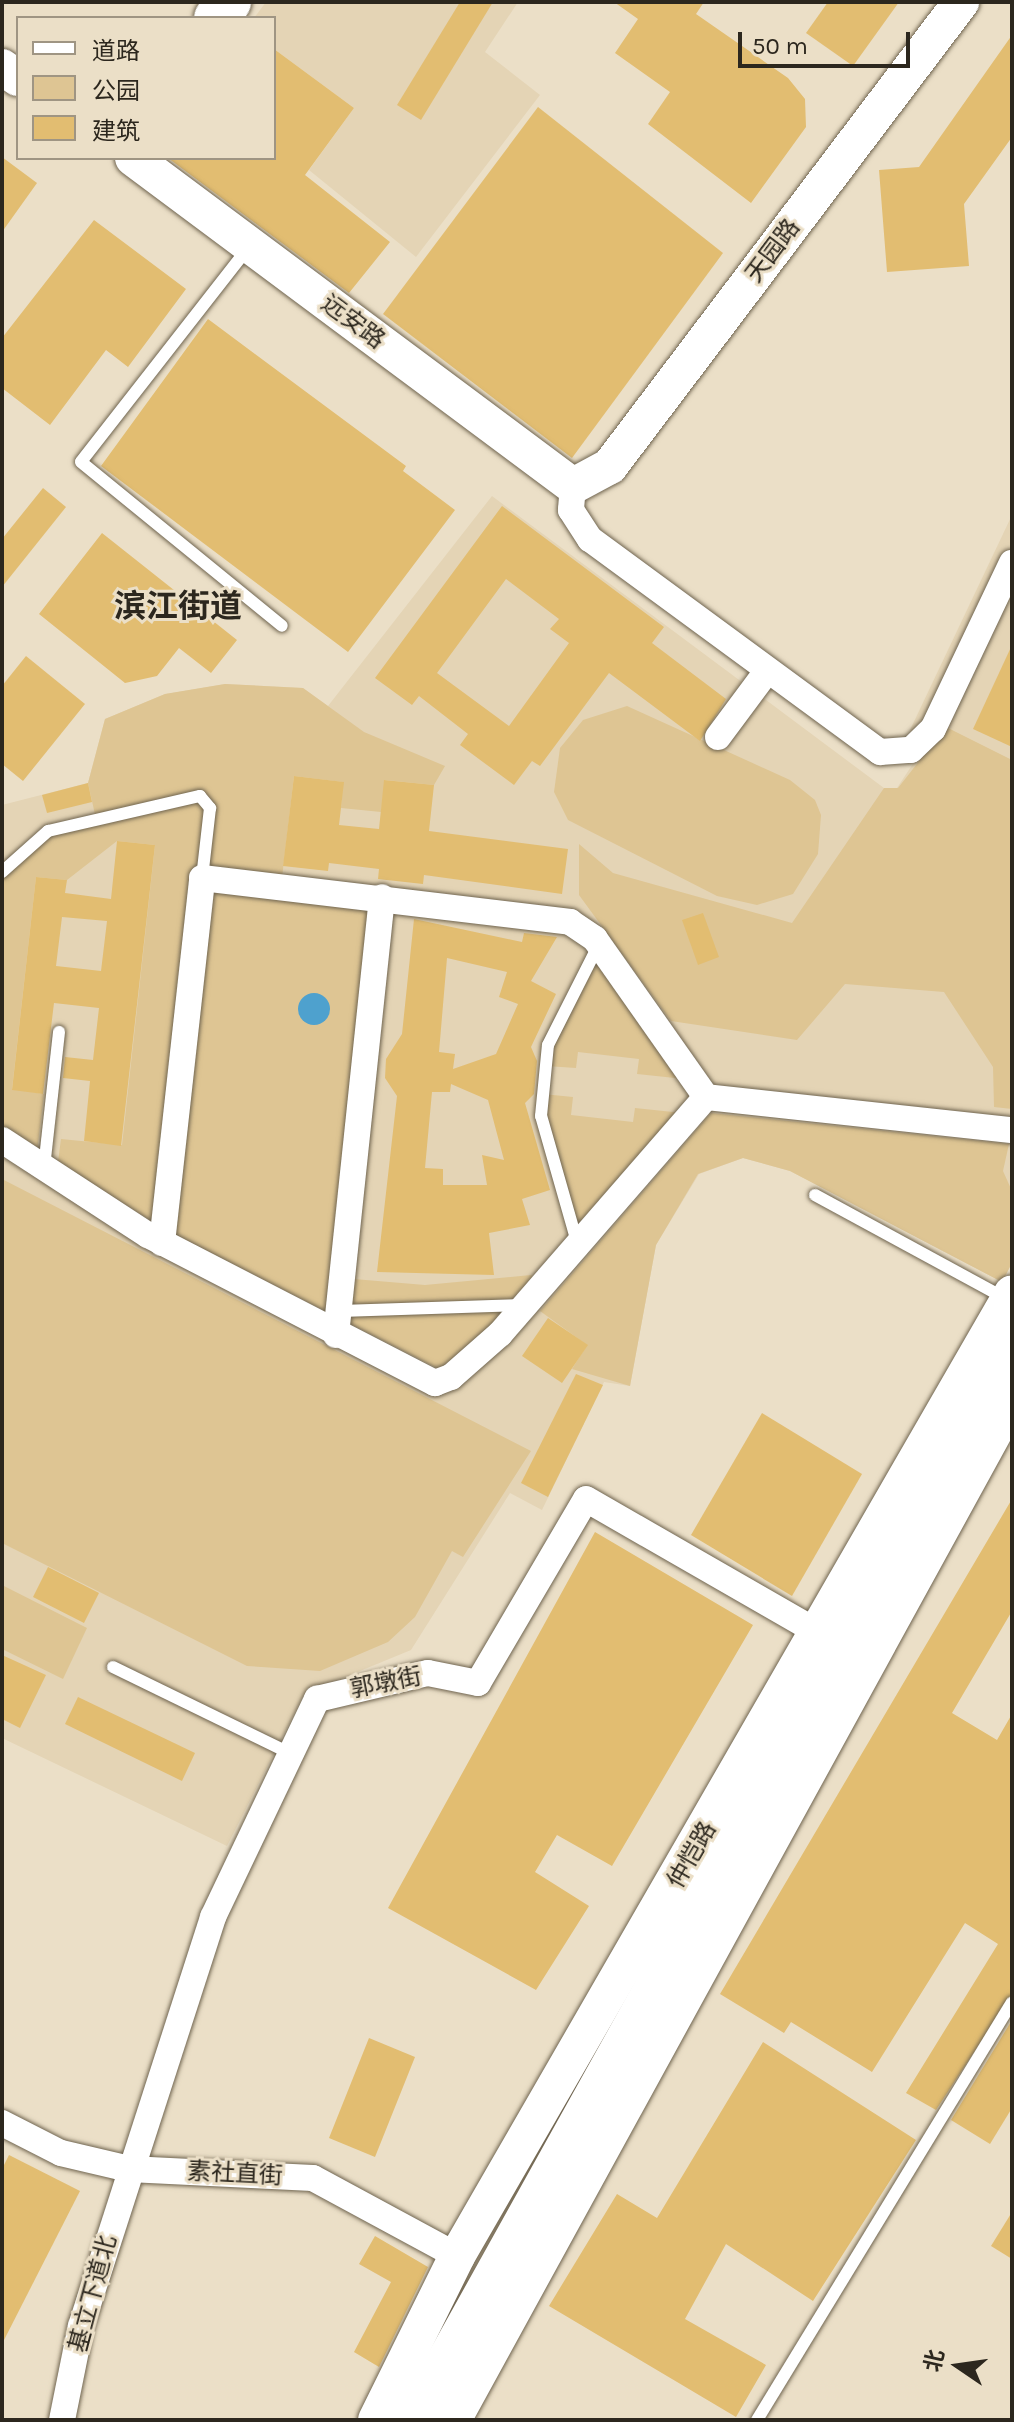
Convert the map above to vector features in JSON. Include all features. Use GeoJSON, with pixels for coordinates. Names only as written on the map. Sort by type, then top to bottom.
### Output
{"type":"FeatureCollection","features":[{"type":"Feature","properties":{"kind":"highway"},"geometry":{"type":"LineString","coordinates":[[416,2420],[1012,1350]]}},
{"type":"Feature","properties":{"kind":"highway"},"geometry":{"type":"LineString","coordinates":[[385,2420],[513,2209],[618,2057]]}},
{"type":"Feature","properties":{"kind":"main road","name":"天园路"},"geometry":{"type":"LineString","coordinates":[[573,486],[610,466],[961,2]]}},
{"type":"Feature","properties":{"kind":"main road","name":"远安路"},"geometry":{"type":"LineString","coordinates":[[136,160],[573,486]]}},
{"type":"Feature","properties":{"kind":"main road","name":"仲恺路"},"geometry":{"type":"LineString","coordinates":[[376,2420],[457,2256],[821,1634],[1010,1296]]}},
{"type":"Feature","properties":{"kind":"main road"},"geometry":{"type":"LineString","coordinates":[[453,2420],[1012,1400]]}},
{"type":"Feature","properties":{"kind":"street"},"geometry":{"type":"LineString","coordinates":[[573,486],[571,510],[590,539],[880,752],[911,750],[933,729],[1012,563]]}},
{"type":"Feature","properties":{"kind":"street"},"geometry":{"type":"LineString","coordinates":[[718,737],[767,671]]}},
{"type":"Feature","properties":{"kind":"street"},"geometry":{"type":"LineString","coordinates":[[162,1243],[202,878],[555,919],[583,929],[599,944],[706,1097],[1012,1130]]}},
{"type":"Feature","properties":{"kind":"street"},"geometry":{"type":"LineString","coordinates":[[338,1323],[382,897]]}},
{"type":"Feature","properties":{"kind":"street"},"geometry":{"type":"LineString","coordinates":[[2,1140],[162,1243],[338,1323],[435,1383],[461,1369],[527,1305],[706,1097]]}},
{"type":"Feature","properties":{"kind":"street","name":"郭墩街"},"geometry":{"type":"LineString","coordinates":[[129,2169],[213,1917],[317,1699],[428,1673],[478,1683],[586,1499],[821,1634]]}},
{"type":"Feature","properties":{"kind":"street","name":"素社直街"},"geometry":{"type":"LineString","coordinates":[[2,2123],[61,2153],[129,2169],[313,2178],[457,2256]]}},
{"type":"Feature","properties":{"kind":"street","name":"基立下道北"},"geometry":{"type":"LineString","coordinates":[[62,2420],[81,2326],[129,2169]]}},
{"type":"Feature","properties":{"kind":"lane"},"geometry":{"type":"LineString","coordinates":[[250,245],[81,462],[282,626]]}},
{"type":"Feature","properties":{"kind":"lane"},"geometry":{"type":"LineString","coordinates":[[2,872],[48,831],[200,796],[210,808],[202,878]]}},
{"type":"Feature","properties":{"kind":"lane"},"geometry":{"type":"LineString","coordinates":[[578,1245],[541,1116],[548,1045],[599,944]]}},
{"type":"Feature","properties":{"kind":"lane"},"geometry":{"type":"LineString","coordinates":[[44,1168],[59,1032]]}},
{"type":"Feature","properties":{"kind":"lane"},"geometry":{"type":"LineString","coordinates":[[815,1195],[1010,1296]]}},
{"type":"Feature","properties":{"kind":"lane"},"geometry":{"type":"LineString","coordinates":[[338,1323],[527,1305]]}},
{"type":"Feature","properties":{"kind":"lane"},"geometry":{"type":"LineString","coordinates":[[113,1667],[291,1754]]}},
{"type":"Feature","properties":{"kind":"lane"},"geometry":{"type":"LineString","coordinates":[[757,2420],[1012,2003]]}},
{"type":"Feature","properties":{"kind":"shaded area"},"geometry":{"type":"Polygon","coordinates":[[[266,2],[518,2],[485,52],[540,95],[416,257],[309,170],[354,108],[276,50],[276,16],[256,16],[266,2]]]}},
{"type":"Feature","properties":{"kind":"shaded area"},"geometry":{"type":"Polygon","coordinates":[[[492,496],[884,788],[897,788],[924,747],[910,730],[1012,515],[1012,1263],[1002,1282],[790,1171],[743,1158],[699,1174],[656,1245],[630,1386],[604,1382],[542,1510],[510,1493],[411,1650],[304,1694],[227,1846],[2,1738],[2,805],[88,783],[105,719],[165,694],[225,684],[303,688],[328,706],[492,496]]]}},
{"type":"Feature","properties":{"kind":"green space"},"geometry":{"type":"Polygon","coordinates":[[[225,684],[303,688],[364,732],[445,766],[434,785],[385,780],[381,812],[341,808],[343,782],[294,776],[281,886],[382,897],[342,1278],[425,1285],[531,1275],[537,1283],[441,1370],[164,1229],[58,1162],[61,1139],[122,1145],[155,845],[117,841],[67,880],[36,877],[12,1089],[44,1094],[37,1151],[2,1128],[2,872],[36,839],[96,819],[88,783],[105,719],[165,694],[225,684]]]}},
{"type":"Feature","properties":{"kind":"green space"},"geometry":{"type":"Polygon","coordinates":[[[627,706],[790,780],[815,800],[821,815],[818,854],[793,894],[757,905],[717,896],[568,820],[554,792],[560,748],[583,720],[627,706]]]}},
{"type":"Feature","properties":{"kind":"green space"},"geometry":{"type":"Polygon","coordinates":[[[946,727],[1012,760],[1012,1109],[994,1107],[993,1067],[944,992],[845,984],[797,1040],[671,1021],[579,895],[579,844],[613,873],[792,923],[884,788],[898,788],[946,727]]]}},
{"type":"Feature","properties":{"kind":"green space"},"geometry":{"type":"Polygon","coordinates":[[[599,944],[694,1080],[637,1074],[639,1059],[578,1052],[576,1068],[546,1066],[548,1045],[599,944]]]}},
{"type":"Feature","properties":{"kind":"green space"},"geometry":{"type":"Polygon","coordinates":[[[543,1094],[573,1097],[571,1115],[633,1122],[635,1108],[692,1114],[578,1245],[541,1116],[543,1094]]]}},
{"type":"Feature","properties":{"kind":"green space"},"geometry":{"type":"Polygon","coordinates":[[[711,1113],[1009,1144],[1003,1171],[1012,1191],[1012,1263],[1002,1282],[790,1171],[743,1158],[698,1174],[656,1245],[630,1386],[572,1369],[587,1345],[540,1311],[711,1113]]]}},
{"type":"Feature","properties":{"kind":"green space"},"geometry":{"type":"Polygon","coordinates":[[[2,1179],[531,1451],[463,1557],[452,1551],[415,1617],[388,1642],[320,1671],[247,1666],[2,1543],[2,1179]]]}},
{"type":"Feature","properties":{"kind":"green space"},"geometry":{"type":"Polygon","coordinates":[[[2,1585],[87,1628],[63,1679],[2,1649],[2,1585]]]}},
{"type":"Feature","properties":{"kind":"water"},"geometry":{"type":"Polygon","coordinates":[[[314,993],[326,997],[330,1009],[326,1021],[314,1025],[302,1021],[298,1009],[302,997],[314,993]]]}},
{"type":"Feature","properties":{"kind":"building"},"geometry":{"type":"Polygon","coordinates":[[[460,2],[493,2],[421,120],[397,105],[460,2]]]}},
{"type":"Feature","properties":{"kind":"building"},"geometry":{"type":"Polygon","coordinates":[[[614,2],[704,2],[696,14],[788,78],[805,99],[806,127],[751,203],[648,124],[670,92],[615,53],[638,19],[614,2]]]}},
{"type":"Feature","properties":{"kind":"building"},"geometry":{"type":"Polygon","coordinates":[[[828,2],[899,2],[853,66],[806,33],[828,2]]]}},
{"type":"Feature","properties":{"kind":"building"},"geometry":{"type":"Polygon","coordinates":[[[1012,35],[1012,137],[964,204],[969,266],[887,272],[879,170],[919,167],[1012,35]]]}},
{"type":"Feature","properties":{"kind":"building"},"geometry":{"type":"Polygon","coordinates":[[[276,50],[354,108],[305,175],[390,242],[349,293],[171,160],[276,160],[276,50]]]}},
{"type":"Feature","properties":{"kind":"building"},"geometry":{"type":"Polygon","coordinates":[[[538,107],[723,253],[572,458],[383,314],[538,107]]]}},
{"type":"Feature","properties":{"kind":"building"},"geometry":{"type":"Polygon","coordinates":[[[2,157],[37,183],[2,232],[2,157]]]}},
{"type":"Feature","properties":{"kind":"building"},"geometry":{"type":"Polygon","coordinates":[[[94,220],[186,289],[128,367],[106,350],[50,425],[2,388],[2,338],[94,220]]]}},
{"type":"Feature","properties":{"kind":"building"},"geometry":{"type":"Polygon","coordinates":[[[208,319],[406,466],[403,471],[455,510],[348,652],[101,466],[208,319]]]}},
{"type":"Feature","properties":{"kind":"building"},"geometry":{"type":"Polygon","coordinates":[[[43,488],[66,507],[2,587],[2,539],[43,488]]]}},
{"type":"Feature","properties":{"kind":"building"},"geometry":{"type":"Polygon","coordinates":[[[502,506],[664,627],[652,643],[726,699],[700,741],[609,673],[540,766],[532,761],[514,785],[460,745],[468,734],[419,696],[412,705],[375,678],[502,506]],[[506,579],[437,673],[509,726],[569,643],[550,629],[559,619],[506,579]]]}},
{"type":"Feature","properties":{"kind":"building"},"geometry":{"type":"Polygon","coordinates":[[[102,533],[237,640],[211,673],[179,648],[157,676],[125,683],[39,614],[102,533]]]}},
{"type":"Feature","properties":{"kind":"building"},"geometry":{"type":"Polygon","coordinates":[[[1012,645],[1012,747],[973,729],[1012,645]]]}},
{"type":"Feature","properties":{"kind":"building"},"geometry":{"type":"Polygon","coordinates":[[[26,656],[85,704],[23,781],[2,764],[2,686],[26,656]]]}},
{"type":"Feature","properties":{"kind":"building"},"geometry":{"type":"Polygon","coordinates":[[[294,776],[344,782],[339,825],[379,829],[384,780],[434,785],[429,831],[568,849],[562,894],[424,875],[423,884],[378,879],[379,869],[329,863],[328,871],[283,866],[294,776]]]}},
{"type":"Feature","properties":{"kind":"building"},"geometry":{"type":"Polygon","coordinates":[[[88,783],[92,802],[47,813],[42,795],[88,783]]]}},
{"type":"Feature","properties":{"kind":"building"},"geometry":{"type":"Polygon","coordinates":[[[117,841],[155,845],[121,1146],[84,1141],[90,1081],[63,1078],[65,1057],[93,1060],[99,1008],[54,1003],[43,1094],[12,1090],[36,877],[67,880],[65,893],[111,899],[117,841]],[[62,917],[56,966],[101,971],[107,921],[62,917]]]}},
{"type":"Feature","properties":{"kind":"building"},"geometry":{"type":"Polygon","coordinates":[[[703,913],[719,957],[698,965],[682,920],[703,913]]]}},
{"type":"Feature","properties":{"kind":"building"},"geometry":{"type":"Polygon","coordinates":[[[414,919],[522,942],[524,933],[557,937],[531,981],[556,994],[531,1047],[537,1061],[534,1094],[525,1103],[550,1190],[522,1199],[530,1225],[489,1233],[494,1275],[377,1272],[397,1096],[385,1078],[386,1059],[402,1034],[414,919]],[[447,958],[439,1052],[455,1054],[453,1069],[496,1054],[518,1004],[499,997],[507,972],[447,958]],[[451,1084],[450,1092],[432,1092],[425,1168],[443,1169],[443,1185],[487,1185],[482,1155],[504,1160],[488,1100],[451,1084]]]}},
{"type":"Feature","properties":{"kind":"building"},"geometry":{"type":"Polygon","coordinates":[[[548,1318],[588,1345],[562,1383],[522,1356],[548,1318]]]}},
{"type":"Feature","properties":{"kind":"building"},"geometry":{"type":"Polygon","coordinates":[[[576,1374],[603,1385],[548,1497],[521,1483],[576,1374]]]}},
{"type":"Feature","properties":{"kind":"building"},"geometry":{"type":"Polygon","coordinates":[[[762,1413],[862,1474],[792,1596],[691,1535],[762,1413]]]}},
{"type":"Feature","properties":{"kind":"building"},"geometry":{"type":"Polygon","coordinates":[[[1012,1499],[1012,1611],[952,1713],[997,1740],[1012,1714],[1012,1994],[936,2110],[906,2093],[998,1944],[965,1923],[872,2072],[791,2022],[784,2033],[720,1994],[1012,1499]]]}},
{"type":"Feature","properties":{"kind":"building"},"geometry":{"type":"Polygon","coordinates":[[[595,1532],[753,1625],[612,1866],[557,1835],[535,1872],[589,1906],[536,1990],[388,1908],[595,1532]]]}},
{"type":"Feature","properties":{"kind":"building"},"geometry":{"type":"Polygon","coordinates":[[[48,1567],[99,1593],[84,1623],[33,1597],[48,1567]]]}},
{"type":"Feature","properties":{"kind":"building"},"geometry":{"type":"Polygon","coordinates":[[[2,1655],[46,1675],[20,1728],[2,1719],[2,1655]]]}},
{"type":"Feature","properties":{"kind":"building"},"geometry":{"type":"Polygon","coordinates":[[[78,1697],[195,1753],[182,1781],[65,1724],[78,1697]]]}},
{"type":"Feature","properties":{"kind":"building"},"geometry":{"type":"Polygon","coordinates":[[[1012,2020],[1012,2108],[990,2144],[951,2120],[1012,2020]]]}},
{"type":"Feature","properties":{"kind":"building"},"geometry":{"type":"Polygon","coordinates":[[[369,2038],[415,2057],[375,2157],[329,2138],[369,2038]]]}},
{"type":"Feature","properties":{"kind":"building"},"geometry":{"type":"Polygon","coordinates":[[[763,2042],[916,2140],[813,2301],[726,2244],[685,2319],[766,2365],[736,2417],[549,2306],[617,2194],[657,2218],[763,2042]]]}},
{"type":"Feature","properties":{"kind":"building"},"geometry":{"type":"Polygon","coordinates":[[[9,2155],[80,2191],[2,2344],[2,2169],[9,2155]]]}},
{"type":"Feature","properties":{"kind":"building"},"geometry":{"type":"Polygon","coordinates":[[[1012,2212],[1012,2259],[991,2246],[1012,2212]]]}},
{"type":"Feature","properties":{"kind":"building"},"geometry":{"type":"Polygon","coordinates":[[[375,2236],[428,2267],[379,2367],[354,2352],[391,2282],[359,2264],[375,2236]]]}},
{"type":"Feature","properties":{"kind":"district","name":"滨江街道"},"geometry":{"type":"Point","coordinates":[178,607]}}]}
